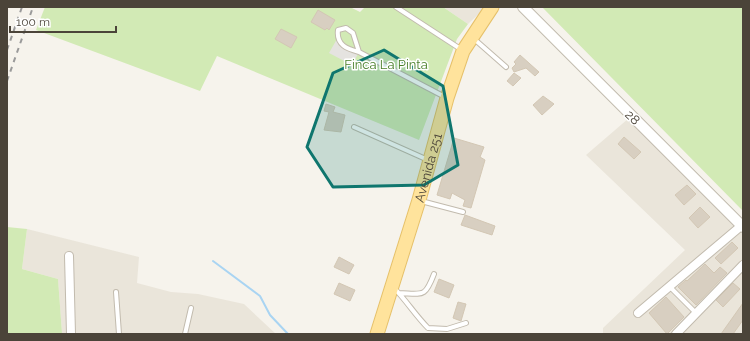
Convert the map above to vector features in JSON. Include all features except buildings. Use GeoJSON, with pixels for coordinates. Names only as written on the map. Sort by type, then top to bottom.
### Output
{"type":"FeatureCollection","features":[{"type":"Feature","properties":{"kind":"main road","name":"Avenida 251"},"geometry":{"type":"LineString","coordinates":[[377,334],[396,290],[447,98],[464,51],[492,7]]}},
{"type":"Feature","properties":{"kind":"street","name":"28"},"geometry":{"type":"LineString","coordinates":[[523,7],[742,226]]}},
{"type":"Feature","properties":{"kind":"street"},"geometry":{"type":"LineString","coordinates":[[638,313],[742,226]]}},
{"type":"Feature","properties":{"kind":"street"},"geometry":{"type":"LineString","coordinates":[[69,256],[71,334]]}},
{"type":"Feature","properties":{"kind":"street"},"geometry":{"type":"LineString","coordinates":[[676,334],[743,265]]}},
{"type":"Feature","properties":{"kind":"lane"},"geometry":{"type":"LineString","coordinates":[[396,7],[464,51]]}},
{"type":"Feature","properties":{"kind":"lane"},"geometry":{"type":"LineString","coordinates":[[359,52],[353,32],[346,28],[338,30],[337,38],[347,49],[359,52],[447,98]]}},
{"type":"Feature","properties":{"kind":"lane"},"geometry":{"type":"LineString","coordinates":[[472,37],[506,67]]}},
{"type":"Feature","properties":{"kind":"lane"},"geometry":{"type":"LineString","coordinates":[[354,127],[430,161]]}},
{"type":"Feature","properties":{"kind":"lane"},"geometry":{"type":"LineString","coordinates":[[419,200],[463,212]]}},
{"type":"Feature","properties":{"kind":"lane"},"geometry":{"type":"LineString","coordinates":[[396,290],[422,294],[429,289],[434,274]]}},
{"type":"Feature","properties":{"kind":"lane"},"geometry":{"type":"LineString","coordinates":[[670,286],[696,313]]}},
{"type":"Feature","properties":{"kind":"lane"},"geometry":{"type":"LineString","coordinates":[[396,290],[414,314],[428,328],[447,328],[466,323]]}},
{"type":"Feature","properties":{"kind":"lane"},"geometry":{"type":"LineString","coordinates":[[116,292],[119,334]]}},
{"type":"Feature","properties":{"kind":"lane"},"geometry":{"type":"LineString","coordinates":[[185,334],[191,308]]}},
{"type":"Feature","properties":{"kind":"highlighted area"},"geometry":{"type":"Polygon","coordinates":[[[384,50],[443,86],[458,165],[424,185],[333,187],[307,147],[333,73],[384,50]]]}},
{"type":"Feature","properties":{"kind":"shaded area"},"geometry":{"type":"Polygon","coordinates":[[[443,7],[486,7],[468,24],[443,7]]]}},
{"type":"Feature","properties":{"kind":"shaded area"},"geometry":{"type":"Polygon","coordinates":[[[337,39],[340,43],[359,52],[352,65],[329,53],[337,39]]]}},
{"type":"Feature","properties":{"kind":"shaded area"},"geometry":{"type":"Polygon","coordinates":[[[636,112],[743,221],[743,334],[603,334],[603,328],[685,250],[586,155],[636,112]]]}},
{"type":"Feature","properties":{"kind":"shaded area"},"geometry":{"type":"Polygon","coordinates":[[[27,229],[139,257],[137,283],[171,292],[198,294],[244,304],[276,334],[62,333],[58,279],[22,269],[27,229]]]}},
{"type":"Feature","properties":{"kind":"green space","name":"Finca La Pinta"},"geometry":{"type":"Polygon","coordinates":[[[45,7],[350,7],[360,12],[365,7],[443,7],[468,24],[457,39],[419,140],[217,56],[200,91],[36,30],[45,7]]]}},
{"type":"Feature","properties":{"kind":"green space"},"geometry":{"type":"Polygon","coordinates":[[[542,7],[743,7],[743,211],[542,7]]]}},
{"type":"Feature","properties":{"kind":"green space"},"geometry":{"type":"Polygon","coordinates":[[[7,227],[27,229],[22,269],[58,279],[62,333],[7,334],[7,227]]]}},
{"type":"Feature","properties":{"kind":"waterway"},"geometry":{"type":"LineString","coordinates":[[213,261],[260,296],[270,315],[288,334]]}},
{"type":"Feature","properties":{"kind":"railway"},"geometry":{"type":"LineString","coordinates":[[7,50],[22,7]]}},
{"type":"Feature","properties":{"kind":"railway"},"geometry":{"type":"LineString","coordinates":[[7,81],[33,7]]}}]}
